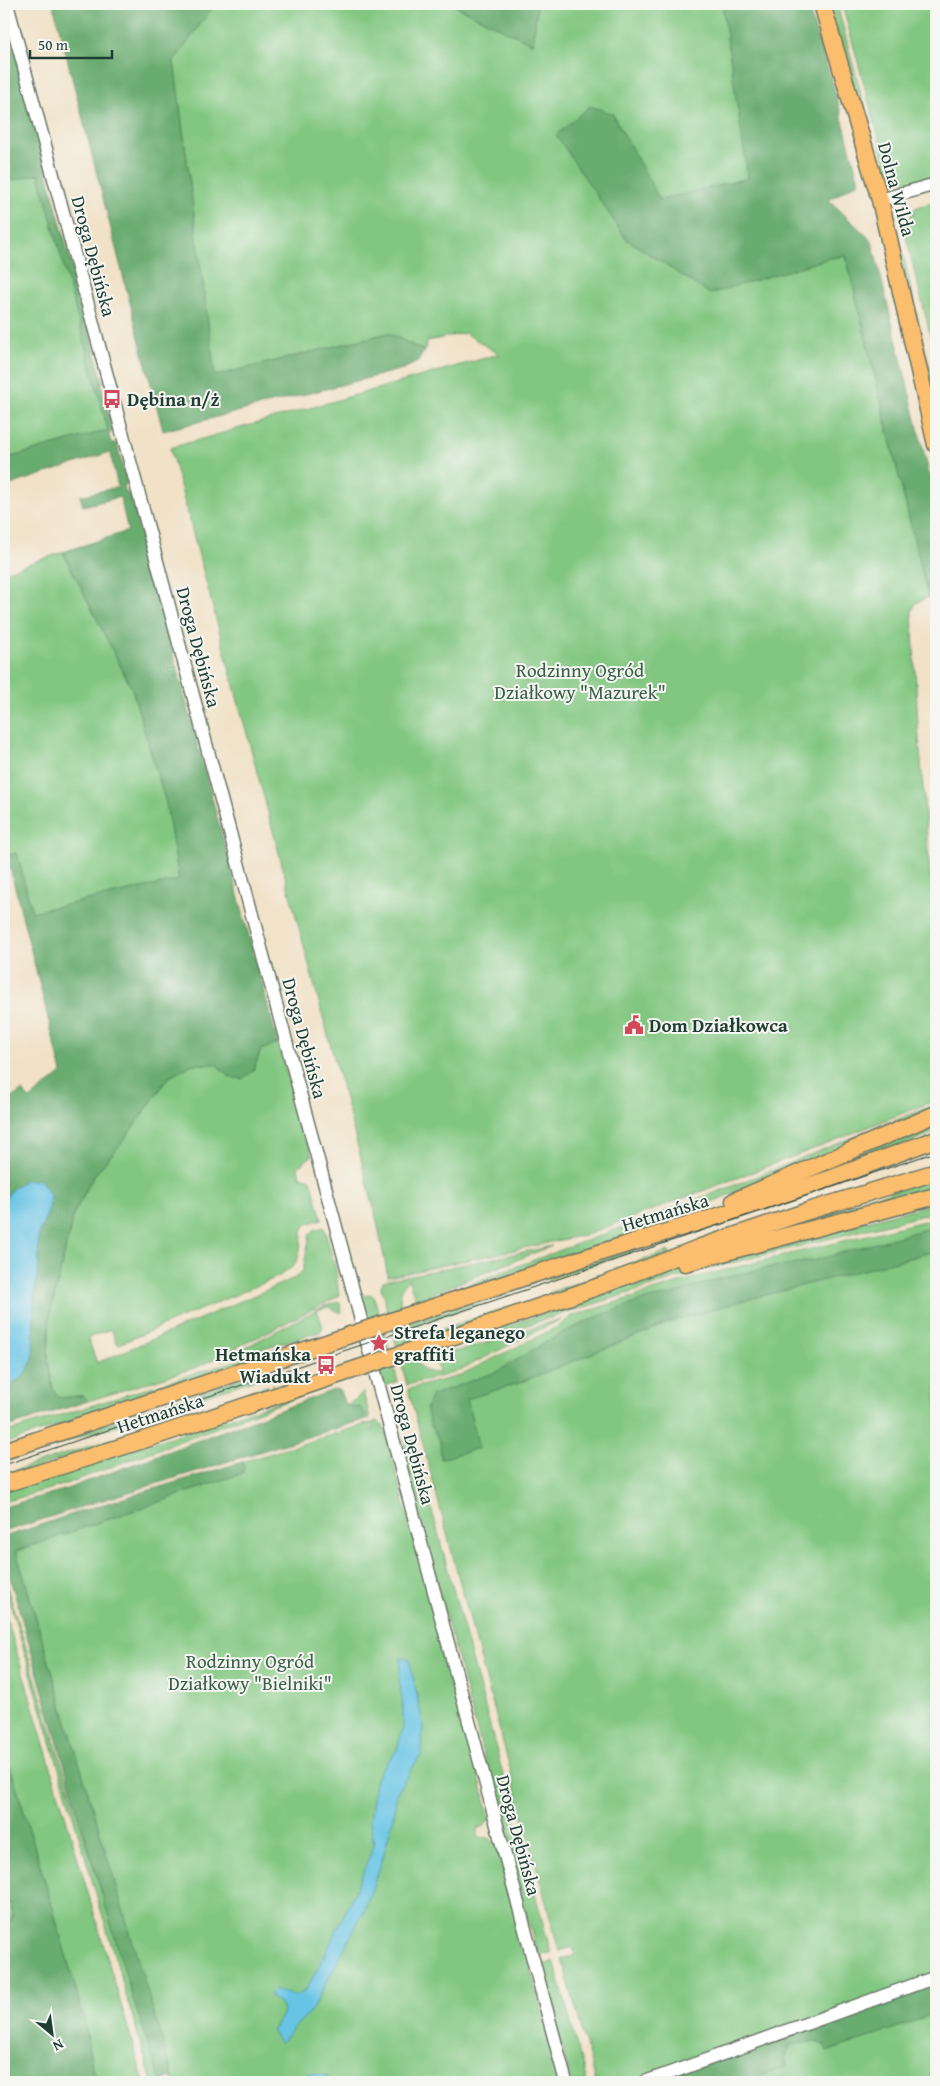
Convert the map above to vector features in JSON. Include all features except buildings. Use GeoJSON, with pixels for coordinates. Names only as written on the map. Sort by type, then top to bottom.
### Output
{"type":"FeatureCollection","features":[{"type":"Feature","properties":{"kind":"main road","name":"Dolna Wilda"},"geometry":{"type":"LineString","coordinates":[[822,4],[880,200],[936,445]]}},
{"type":"Feature","properties":{"kind":"main road"},"geometry":{"type":"LineString","coordinates":[[638,1241],[687,1218],[734,1202],[936,1114]]}},
{"type":"Feature","properties":{"kind":"main road","name":"Hetmańska"},"geometry":{"type":"LineString","coordinates":[[4,1451],[403,1317],[794,1192],[936,1139]]}},
{"type":"Feature","properties":{"kind":"main road"},"geometry":{"type":"LineString","coordinates":[[622,1278],[701,1247],[936,1172]]}},
{"type":"Feature","properties":{"kind":"main road"},"geometry":{"type":"LineString","coordinates":[[622,1278],[682,1264],[936,1196]]}},
{"type":"Feature","properties":{"kind":"main road","name":"Hetmańska"},"geometry":{"type":"LineString","coordinates":[[4,1484],[150,1438],[622,1278]]}},
{"type":"Feature","properties":{"kind":"street","name":"Droga Dębińska"},"geometry":{"type":"LineString","coordinates":[[7,4],[566,2082]]}},
{"type":"Feature","properties":{"kind":"street"},"geometry":{"type":"LineString","coordinates":[[880,200],[936,184]]}},
{"type":"Feature","properties":{"kind":"street"},"geometry":{"type":"LineString","coordinates":[[645,2082],[936,1977]]}},
{"type":"Feature","properties":{"kind":"green space"},"geometry":{"type":"Polygon","coordinates":[[[53,4],[215,4],[174,61],[215,376],[388,333],[424,351],[418,362],[403,369],[163,431],[53,4]]]}},
{"type":"Feature","properties":{"kind":"green space","name":"Rodzinny Ogród Działkowy \"Mazurek\""},"geometry":{"type":"Polygon","coordinates":[[[215,4],[451,4],[533,44],[537,4],[722,4],[749,178],[659,201],[612,113],[626,239],[830,258],[846,256],[928,597],[916,603],[912,611],[918,725],[930,875],[936,916],[936,1100],[816,1148],[589,1234],[388,1277],[375,1212],[170,448],[499,354],[465,333],[428,341],[424,351],[388,333],[215,376],[174,61],[215,4]]]}},
{"type":"Feature","properties":{"kind":"green space"},"geometry":{"type":"Polygon","coordinates":[[[451,4],[537,4],[533,44],[451,4]]]}},
{"type":"Feature","properties":{"kind":"green space"},"geometry":{"type":"Polygon","coordinates":[[[722,4],[807,4],[835,91],[859,182],[829,200],[872,241],[936,501],[936,599],[928,597],[846,256],[830,258],[710,294],[626,239],[556,135],[590,106],[612,113],[660,200],[748,178],[722,4]]]}},
{"type":"Feature","properties":{"kind":"green space"},"geometry":{"type":"Polygon","coordinates":[[[829,4],[837,4],[887,192],[884,190],[829,4]]]}},
{"type":"Feature","properties":{"kind":"green space"},"geometry":{"type":"Polygon","coordinates":[[[842,4],[936,4],[936,175],[908,184],[888,172],[842,4]]]}},
{"type":"Feature","properties":{"kind":"green space"},"geometry":{"type":"Polygon","coordinates":[[[4,11],[103,382],[101,383],[113,431],[109,435],[111,443],[117,444],[127,483],[124,487],[126,493],[130,494],[278,1043],[261,1050],[253,1071],[242,1079],[230,1077],[216,1064],[193,1064],[168,1078],[124,1140],[93,1177],[74,1213],[50,1315],[48,1359],[53,1389],[58,1397],[83,1396],[88,1401],[4,1428],[4,1387],[10,1386],[33,1359],[34,1295],[39,1263],[38,1237],[49,1209],[13,1188],[4,1200],[4,1098],[11,1098],[22,1091],[30,1099],[62,1073],[10,868],[4,869],[4,857],[17,853],[32,912],[179,880],[166,803],[132,689],[63,552],[128,531],[120,497],[83,506],[80,496],[118,487],[110,452],[4,487],[4,459],[108,430],[39,174],[4,182],[4,11]]]}},
{"type":"Feature","properties":{"kind":"green space"},"geometry":{"type":"Polygon","coordinates":[[[39,174],[108,430],[4,459],[4,182],[39,174]]]}},
{"type":"Feature","properties":{"kind":"green space"},"geometry":{"type":"Polygon","coordinates":[[[936,201],[936,358],[904,229],[915,208],[936,201]]]}},
{"type":"Feature","properties":{"kind":"green space"},"geometry":{"type":"Polygon","coordinates":[[[891,203],[936,396],[936,419],[889,205],[891,203]]]}},
{"type":"Feature","properties":{"kind":"green space"},"geometry":{"type":"Polygon","coordinates":[[[63,552],[132,689],[166,803],[179,880],[32,913],[17,854],[4,857],[4,572],[63,552]]]}},
{"type":"Feature","properties":{"kind":"green space"},"geometry":{"type":"Polygon","coordinates":[[[278,1043],[312,1156],[298,1167],[300,1176],[311,1179],[322,1219],[305,1225],[301,1247],[295,1264],[280,1276],[119,1344],[116,1342],[111,1329],[88,1338],[97,1363],[297,1277],[303,1270],[310,1234],[314,1230],[324,1227],[336,1270],[339,1296],[198,1367],[88,1401],[83,1396],[58,1397],[53,1389],[48,1359],[50,1315],[74,1213],[93,1177],[124,1140],[168,1078],[193,1064],[216,1064],[230,1077],[253,1071],[261,1050],[278,1043]]]}},
{"type":"Feature","properties":{"kind":"green space"},"geometry":{"type":"Polygon","coordinates":[[[936,1104],[936,1107],[653,1227],[454,1293],[453,1290],[725,1189],[936,1104]]]}},
{"type":"Feature","properties":{"kind":"green space"},"geometry":{"type":"Polygon","coordinates":[[[936,1122],[936,1132],[842,1168],[741,1201],[936,1122]]]}},
{"type":"Feature","properties":{"kind":"green space"},"geometry":{"type":"Polygon","coordinates":[[[936,1178],[936,1189],[905,1199],[751,1236],[936,1178]]]}},
{"type":"Feature","properties":{"kind":"green space"},"geometry":{"type":"Polygon","coordinates":[[[936,1203],[936,1212],[700,1271],[470,1343],[461,1342],[654,1276],[936,1203]]]}},
{"type":"Feature","properties":{"kind":"green space"},"geometry":{"type":"Polygon","coordinates":[[[750,1212],[547,1280],[548,1276],[750,1212]]]}},
{"type":"Feature","properties":{"kind":"green space"},"geometry":{"type":"Polygon","coordinates":[[[936,1218],[936,2082],[596,2082],[562,1959],[575,1955],[573,1947],[559,1951],[408,1389],[456,1377],[559,1326],[572,1316],[701,1276],[936,1218]]]}},
{"type":"Feature","properties":{"kind":"green space"},"geometry":{"type":"Polygon","coordinates":[[[936,1226],[936,1251],[735,1303],[671,1322],[519,1383],[467,1399],[479,1448],[441,1459],[440,1442],[430,1424],[426,1408],[432,1395],[498,1371],[558,1335],[596,1317],[643,1300],[670,1295],[718,1279],[764,1268],[816,1260],[936,1226]]]}},
{"type":"Feature","properties":{"kind":"green space"},"geometry":{"type":"Polygon","coordinates":[[[552,1246],[416,1300],[408,1279],[400,1295],[405,1324],[510,1291],[510,1293],[406,1328],[410,1339],[515,1305],[515,1308],[411,1345],[417,1361],[423,1369],[433,1373],[440,1373],[433,1356],[467,1349],[561,1319],[454,1373],[407,1385],[381,1287],[383,1281],[552,1246]]]}},
{"type":"Feature","properties":{"kind":"green space"},"geometry":{"type":"Polygon","coordinates":[[[669,1251],[671,1253],[553,1295],[551,1292],[669,1251]]]}},
{"type":"Feature","properties":{"kind":"green space"},"geometry":{"type":"Polygon","coordinates":[[[371,1294],[374,1297],[398,1382],[384,1386],[360,1297],[371,1294]]]}},
{"type":"Feature","properties":{"kind":"green space"},"geometry":{"type":"Polygon","coordinates":[[[340,1302],[341,1313],[329,1307],[317,1310],[323,1327],[320,1332],[221,1360],[326,1305],[340,1302]]]}},
{"type":"Feature","properties":{"kind":"green space"},"geometry":{"type":"Polygon","coordinates":[[[313,1339],[4,1444],[4,1433],[199,1372],[313,1339]]]}},
{"type":"Feature","properties":{"kind":"green space"},"geometry":{"type":"Polygon","coordinates":[[[268,1368],[270,1374],[267,1371],[263,1372],[264,1376],[171,1407],[171,1403],[268,1368]]]}},
{"type":"Feature","properties":{"kind":"green space"},"geometry":{"type":"Polygon","coordinates":[[[273,1384],[275,1390],[177,1421],[175,1418],[268,1386],[269,1390],[273,1389],[273,1384]]]}},
{"type":"Feature","properties":{"kind":"green space"},"geometry":{"type":"Polygon","coordinates":[[[324,1387],[63,1485],[4,1502],[4,1491],[324,1387]]]}},
{"type":"Feature","properties":{"kind":"green space"},"geometry":{"type":"Polygon","coordinates":[[[336,1389],[340,1391],[345,1405],[360,1407],[366,1419],[4,1532],[4,1507],[64,1490],[336,1389]]]}},
{"type":"Feature","properties":{"kind":"green space"},"geometry":{"type":"Polygon","coordinates":[[[363,1392],[370,1418],[366,1419],[365,1414],[345,1405],[355,1400],[363,1392]]]}},
{"type":"Feature","properties":{"kind":"green space"},"geometry":{"type":"Polygon","coordinates":[[[130,1416],[133,1420],[4,1462],[4,1458],[130,1416]]]}},
{"type":"Feature","properties":{"kind":"green space","name":"Rodzinny Ogród Działkowy \"Bielniki\""},"geometry":{"type":"Polygon","coordinates":[[[376,1421],[383,1425],[490,1818],[485,1825],[477,1829],[479,1838],[488,1838],[496,1843],[561,2082],[174,2082],[16,1551],[242,1473],[244,1466],[242,1462],[370,1423],[371,1430],[373,1430],[372,1423],[376,1421]]]}},
{"type":"Feature","properties":{"kind":"green space"},"geometry":{"type":"Polygon","coordinates":[[[136,1431],[137,1435],[4,1478],[4,1474],[136,1431]]]}},
{"type":"Feature","properties":{"kind":"green space"},"geometry":{"type":"Polygon","coordinates":[[[412,1436],[551,1953],[540,1954],[536,1950],[407,1472],[404,1439],[412,1436]]]}},
{"type":"Feature","properties":{"kind":"green space"},"geometry":{"type":"Polygon","coordinates":[[[242,1462],[244,1466],[243,1473],[16,1551],[173,2077],[164,2080],[159,2076],[131,1993],[4,1564],[4,1537],[91,1508],[242,1462]]]}},
{"type":"Feature","properties":{"kind":"green space"},"geometry":{"type":"Polygon","coordinates":[[[4,1577],[155,2066],[159,2076],[164,2080],[152,2082],[4,1583],[4,1577]]]}},
{"type":"Feature","properties":{"kind":"green space"},"geometry":{"type":"Polygon","coordinates":[[[4,1609],[144,2082],[98,2082],[93,2072],[83,2015],[4,1746],[4,1609]]]}},
{"type":"Feature","properties":{"kind":"green space"},"geometry":{"type":"Polygon","coordinates":[[[4,1746],[83,2015],[93,2072],[98,2082],[4,2082],[4,1930],[13,1916],[11,1904],[4,1902],[4,1746]]]}},
{"type":"Feature","properties":{"kind":"green space"},"geometry":{"type":"Polygon","coordinates":[[[4,1902],[11,1904],[13,1916],[4,1930],[4,1902]]]}},
{"type":"Feature","properties":{"kind":"green space"},"geometry":{"type":"Polygon","coordinates":[[[554,1961],[587,2082],[571,2082],[541,1971],[543,1965],[554,1961]]]}},
{"type":"Feature","properties":{"kind":"green space"},"geometry":{"type":"Polygon","coordinates":[[[936,1980],[936,2011],[918,2020],[827,2052],[824,2045],[816,2041],[791,2045],[785,2055],[787,2067],[743,2082],[652,2082],[936,1980]]]}},
{"type":"Feature","properties":{"kind":"water"},"geometry":{"type":"Polygon","coordinates":[[[25,1180],[41,1180],[50,1195],[49,1209],[38,1237],[39,1263],[34,1295],[33,1359],[25,1374],[10,1386],[4,1387],[4,1200],[13,1188],[25,1180]]]}},
{"type":"Feature","properties":{"kind":"water"},"geometry":{"type":"Polygon","coordinates":[[[401,1658],[409,1658],[423,1724],[421,1755],[397,1792],[393,1820],[382,1861],[364,1911],[313,2008],[280,2043],[272,2032],[283,2010],[271,1998],[270,1994],[274,1990],[296,1996],[305,1991],[320,1965],[356,1889],[374,1845],[370,1821],[375,1782],[380,1770],[397,1750],[403,1727],[403,1707],[399,1681],[401,1658]]]}},
{"type":"Feature","properties":{"kind":"water"},"geometry":{"type":"Polygon","coordinates":[[[307,2074],[325,2076],[334,2082],[305,2082],[307,2074]]]}},
{"type":"Feature","properties":{"kind":"tram line"},"geometry":{"type":"LineString","coordinates":[[4,1465],[936,1152]]}},
{"type":"Feature","properties":{"kind":"place","name":"Dębina n/ż"},"geometry":{"type":"Point","coordinates":[112,399]}},
{"type":"Feature","properties":{"kind":"place","name":"Dom Działkowca"},"geometry":{"type":"Point","coordinates":[634,1025]}},
{"type":"Feature","properties":{"kind":"place","name":"Strefa leganego graffiti"},"geometry":{"type":"Point","coordinates":[379,1343]}},
{"type":"Feature","properties":{"kind":"place","name":"Hetmańska Wiadukt"},"geometry":{"type":"Point","coordinates":[326,1365]}}]}
